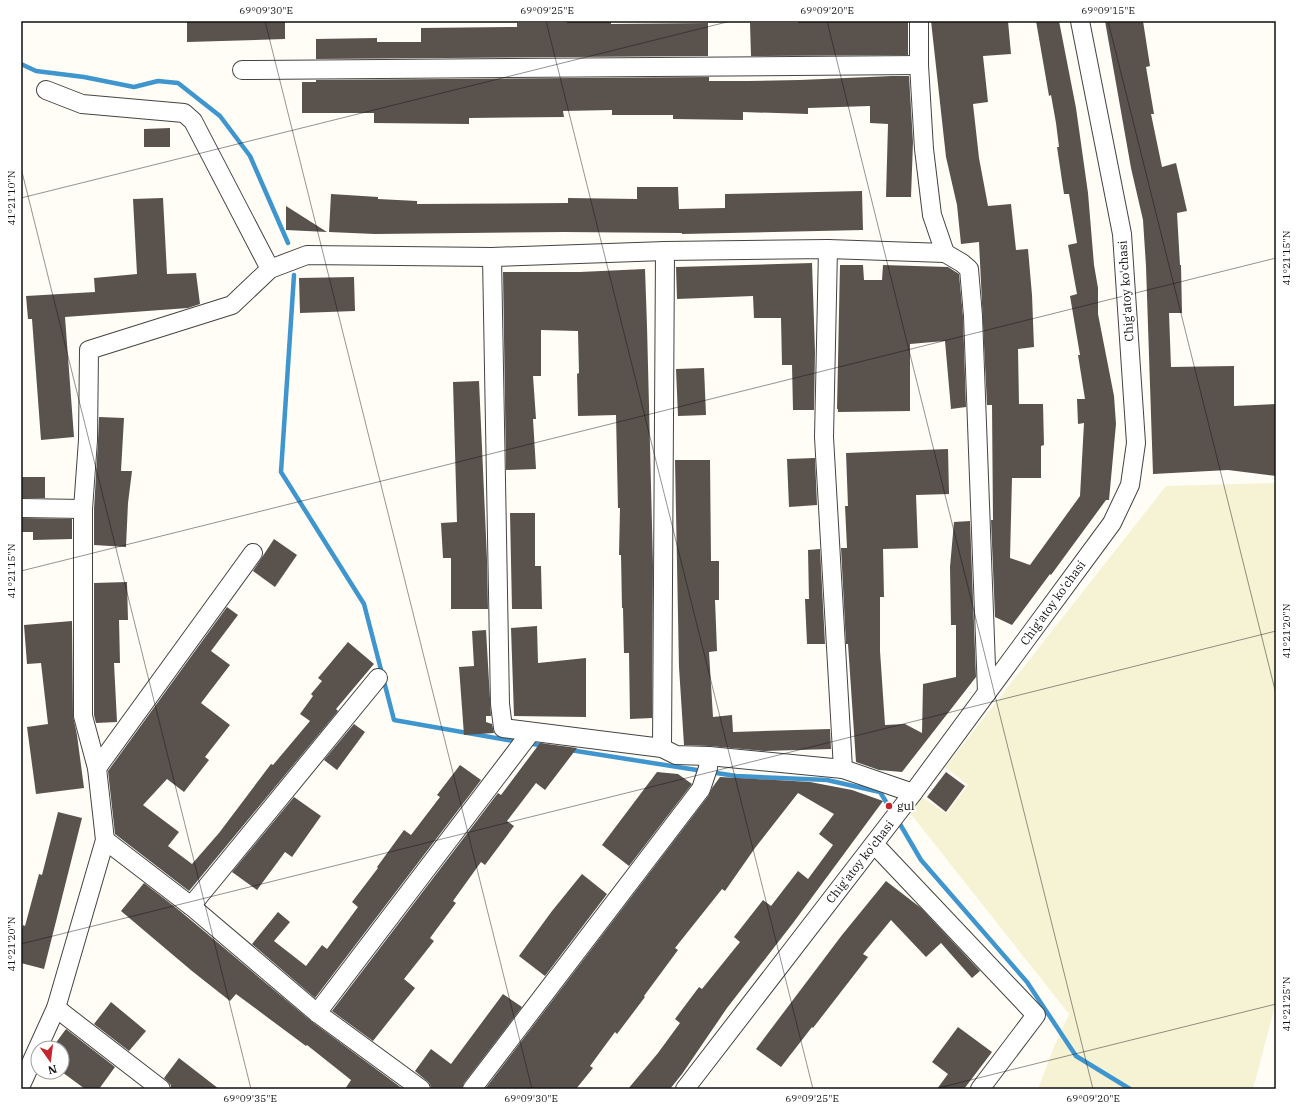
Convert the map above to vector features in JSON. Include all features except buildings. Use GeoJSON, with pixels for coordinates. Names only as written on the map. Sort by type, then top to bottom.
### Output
{"type":"FeatureCollection","features":[{"type":"Feature","properties":{"kind":"street"},"geometry":{"type":"LineString","coordinates":[[919,21],[919,65],[924,149],[932,215],[945,253]]}},
{"type":"Feature","properties":{"kind":"street","name":"Chig'atoy ko'chasi"},"geometry":{"type":"LineString","coordinates":[[685,1089],[913,793],[987,693],[1112,523],[1130,485],[1136,443],[1122,234],[1080,21]]}},
{"type":"Feature","properties":{"kind":"street"},"geometry":{"type":"LineString","coordinates":[[242,70],[919,65]]}},
{"type":"Feature","properties":{"kind":"street"},"geometry":{"type":"LineString","coordinates":[[46,90],[82,104],[184,113],[194,121],[270,268]]}},
{"type":"Feature","properties":{"kind":"street"},"geometry":{"type":"LineString","coordinates":[[21,1085],[56,1008],[105,840],[96,768],[83,716],[82,509],[88,440],[88,350],[232,305],[270,268],[307,255],[492,257],[665,251],[828,249],[945,253],[962,263],[969,269],[973,316],[987,693]]}},
{"type":"Feature","properties":{"kind":"street"},"geometry":{"type":"LineString","coordinates":[[828,249],[824,438],[843,769]]}},
{"type":"Feature","properties":{"kind":"street"},"geometry":{"type":"LineString","coordinates":[[662,748],[665,251]]}},
{"type":"Feature","properties":{"kind":"street"},"geometry":{"type":"LineString","coordinates":[[492,257],[500,704],[503,728],[662,748],[676,755],[708,762],[843,769],[913,793]]}},
{"type":"Feature","properties":{"kind":"street"},"geometry":{"type":"LineString","coordinates":[[21,508],[82,509]]}},
{"type":"Feature","properties":{"kind":"street"},"geometry":{"type":"LineString","coordinates":[[96,768],[253,553]]}},
{"type":"Feature","properties":{"kind":"street"},"geometry":{"type":"LineString","coordinates":[[191,906],[378,678]]}},
{"type":"Feature","properties":{"kind":"street"},"geometry":{"type":"LineString","coordinates":[[317,1013],[531,732]]}},
{"type":"Feature","properties":{"kind":"street"},"geometry":{"type":"LineString","coordinates":[[472,1089],[701,789],[708,762]]}},
{"type":"Feature","properties":{"kind":"street"},"geometry":{"type":"LineString","coordinates":[[105,840],[191,906],[317,1013],[420,1089]]}},
{"type":"Feature","properties":{"kind":"street"},"geometry":{"type":"LineString","coordinates":[[874,844],[1036,1015],[980,1089]]}},
{"type":"Feature","properties":{"kind":"street"},"geometry":{"type":"LineString","coordinates":[[56,1008],[161,1089]]}},
{"type":"Feature","properties":{"kind":"shaded area"},"geometry":{"type":"Polygon","coordinates":[[[1276,483],[1276,1002],[1253,1089],[1038,1089],[1054,1047],[1069,1014],[910,813],[922,797],[946,814],[968,785],[945,767],[1166,486],[1276,483]]]}},
{"type":"Feature","properties":{"kind":"waterway"},"geometry":{"type":"LineString","coordinates":[[21,64],[36,71],[84,77],[134,87],[158,81],[178,83],[220,116],[250,156],[288,243]]}},
{"type":"Feature","properties":{"kind":"waterway"},"geometry":{"type":"LineString","coordinates":[[294,275],[281,472],[364,604],[394,720],[519,742]]}},
{"type":"Feature","properties":{"kind":"waterway"},"geometry":{"type":"LineString","coordinates":[[528,743],[544,746]]}},
{"type":"Feature","properties":{"kind":"waterway"},"geometry":{"type":"LineString","coordinates":[[570,750],[703,771]]}},
{"type":"Feature","properties":{"kind":"waterway"},"geometry":{"type":"LineString","coordinates":[[710,772],[736,776],[827,780],[880,792],[893,813]]}},
{"type":"Feature","properties":{"kind":"waterway"},"geometry":{"type":"LineString","coordinates":[[897,819],[921,860],[1027,982],[1076,1056],[1130,1089]]}},
{"type":"Feature","properties":{"kind":"place","name":"gul"},"geometry":{"type":"Point","coordinates":[889,806]}}]}
